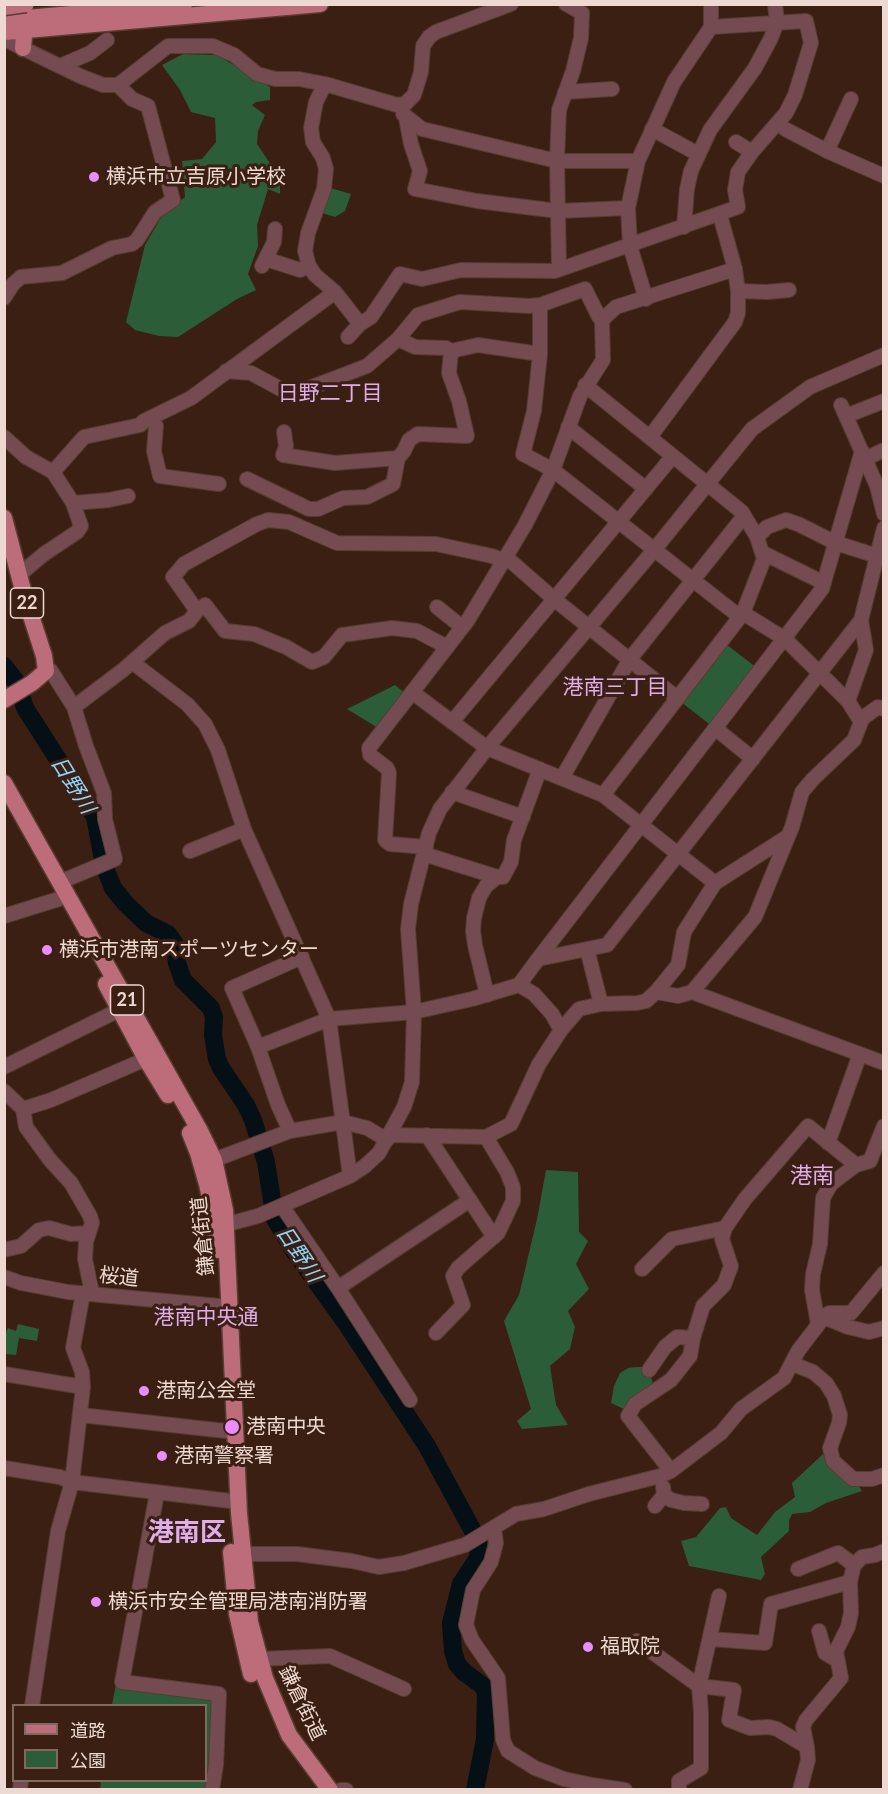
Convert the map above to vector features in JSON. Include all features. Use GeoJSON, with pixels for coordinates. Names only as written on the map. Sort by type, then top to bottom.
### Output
{"type":"FeatureCollection","features":[{"type":"Feature","properties":{"kind":"main road"},"geometry":{"type":"LineString","coordinates":[[4,18],[13,4]]}},
{"type":"Feature","properties":{"kind":"main road"},"geometry":{"type":"LineString","coordinates":[[4,6],[26,4]]}},
{"type":"Feature","properties":{"kind":"main road"},"geometry":{"type":"LineString","coordinates":[[4,18],[184,4]]}},
{"type":"Feature","properties":{"kind":"main road"},"geometry":{"type":"LineString","coordinates":[[4,32],[320,4]]}},
{"type":"Feature","properties":{"kind":"main road"},"geometry":{"type":"LineString","coordinates":[[23,48],[24,36],[28,30]]}},
{"type":"Feature","properties":{"kind":"main road","name":"22"},"geometry":{"type":"LineString","coordinates":[[4,518],[44,656],[46,671]]}},
{"type":"Feature","properties":{"kind":"main road"},"geometry":{"type":"LineString","coordinates":[[7,698],[32,683],[46,671]]}},
{"type":"Feature","properties":{"kind":"main road","name":"鎌倉街道"},"geometry":{"type":"LineString","coordinates":[[4,783],[195,1120],[214,1160],[225,1210],[220,1227]]}},
{"type":"Feature","properties":{"kind":"main road","name":"鎌倉街道"},"geometry":{"type":"LineString","coordinates":[[4,805],[59,899],[146,1059],[185,1123],[198,1153],[220,1227],[226,1307],[237,1614],[253,1679],[281,1741],[315,1790]]}},
{"type":"Feature","properties":{"kind":"main road","name":"鎌倉街道"},"geometry":{"type":"LineString","coordinates":[[226,1307],[226,1431],[247,1606],[258,1659],[289,1735],[330,1790]]}},
{"type":"Feature","properties":{"kind":"street"},"geometry":{"type":"LineString","coordinates":[[118,85],[168,46],[213,46],[234,55],[257,74],[274,79],[299,79],[325,84],[397,105],[405,104],[414,95],[421,72],[423,46],[429,37],[436,32],[511,4]]}},
{"type":"Feature","properties":{"kind":"street"},"geometry":{"type":"LineString","coordinates":[[559,269],[557,161],[559,110],[573,71],[581,38],[582,13],[566,4]]}},
{"type":"Feature","properties":{"kind":"street"},"geometry":{"type":"LineString","coordinates":[[646,299],[630,246],[628,208],[638,161],[674,82],[711,27],[711,4]]}},
{"type":"Feature","properties":{"kind":"street"},"geometry":{"type":"LineString","coordinates":[[684,227],[690,171],[710,130],[755,68],[771,38],[777,22],[775,4]]}},
{"type":"Feature","properties":{"kind":"street"},"geometry":{"type":"LineString","coordinates":[[348,337],[370,317],[400,274],[423,279],[461,270],[555,271],[738,207],[735,190],[738,172],[786,113],[795,95],[811,43],[806,21],[711,27]]}},
{"type":"Feature","properties":{"kind":"street"},"geometry":{"type":"LineString","coordinates":[[4,39],[103,84],[118,85],[132,99],[148,106],[173,200],[155,212],[132,244],[112,248],[62,273],[21,277],[13,284],[4,298]]}},
{"type":"Feature","properties":{"kind":"street"},"geometry":{"type":"LineString","coordinates":[[60,66],[90,52],[107,40]]}},
{"type":"Feature","properties":{"kind":"street"},"geometry":{"type":"LineString","coordinates":[[325,84],[316,102],[310,128],[313,142],[323,158],[326,169],[324,189],[308,233],[305,251],[309,266],[315,275],[335,292],[360,324]]}},
{"type":"Feature","properties":{"kind":"street"},"geometry":{"type":"LineString","coordinates":[[565,92],[612,89]]}},
{"type":"Feature","properties":{"kind":"street"},"geometry":{"type":"LineString","coordinates":[[827,151],[851,99]]}},
{"type":"Feature","properties":{"kind":"street"},"geometry":{"type":"LineString","coordinates":[[397,105],[406,118],[422,129],[557,161],[638,161]]}},
{"type":"Feature","properties":{"kind":"street"},"geometry":{"type":"LineString","coordinates":[[406,118],[411,144],[420,171],[415,189],[477,201],[558,211],[628,208]]}},
{"type":"Feature","properties":{"kind":"street"},"geometry":{"type":"LineString","coordinates":[[652,129],[698,154]]}},
{"type":"Feature","properties":{"kind":"street"},"geometry":{"type":"LineString","coordinates":[[785,129],[827,151],[884,176]]}},
{"type":"Feature","properties":{"kind":"street"},"geometry":{"type":"LineString","coordinates":[[736,142],[752,152]]}},
{"type":"Feature","properties":{"kind":"street"},"geometry":{"type":"LineString","coordinates":[[650,437],[735,322],[739,303],[735,269],[720,215]]}},
{"type":"Feature","properties":{"kind":"street"},"geometry":{"type":"LineString","coordinates":[[275,229],[274,242],[264,264],[300,270],[309,266]]}},
{"type":"Feature","properties":{"kind":"street"},"geometry":{"type":"LineString","coordinates":[[602,320],[616,307],[735,269]]}},
{"type":"Feature","properties":{"kind":"street"},"geometry":{"type":"LineString","coordinates":[[226,371],[251,374],[288,393],[304,390],[367,366],[398,339],[418,315],[460,302],[540,305],[585,290],[602,320],[603,360],[585,385],[553,470],[505,559],[462,627],[369,748],[370,754],[390,773],[385,840],[390,844],[425,850],[496,877],[503,877],[511,862],[514,840],[540,770]]}},
{"type":"Feature","properties":{"kind":"street"},"geometry":{"type":"LineString","coordinates":[[738,291],[789,290]]}},
{"type":"Feature","properties":{"kind":"street"},"geometry":{"type":"LineString","coordinates":[[53,472],[84,437],[140,425],[191,398],[335,292]]}},
{"type":"Feature","properties":{"kind":"street"},"geometry":{"type":"LineString","coordinates":[[540,305],[540,354],[534,411],[523,454],[553,470],[693,580],[742,615],[785,639],[848,701],[860,720]]}},
{"type":"Feature","properties":{"kind":"street"},"geometry":{"type":"LineString","coordinates":[[398,339],[415,347],[446,348],[451,351],[478,345],[540,354]]}},
{"type":"Feature","properties":{"kind":"street"},"geometry":{"type":"LineString","coordinates":[[247,479],[309,509],[318,509],[344,498],[367,497],[393,484],[398,458],[409,440],[418,434],[467,436],[459,401],[449,373],[451,351]]}},
{"type":"Feature","properties":{"kind":"street"},"geometry":{"type":"LineString","coordinates":[[220,1227],[281,1207],[350,1176],[372,1160],[389,1137],[412,1082],[414,1012],[408,929],[411,904],[425,850],[438,813],[487,748],[654,550],[752,429],[810,387],[884,356]]}},
{"type":"Feature","properties":{"kind":"street"},"geometry":{"type":"LineString","coordinates":[[585,385],[707,483],[744,516],[757,537],[764,559],[742,615],[603,795]]}},
{"type":"Feature","properties":{"kind":"street"},"geometry":{"type":"LineString","coordinates":[[884,401],[844,410],[876,486],[884,514]]}},
{"type":"Feature","properties":{"kind":"street"},"geometry":{"type":"LineString","coordinates":[[156,426],[154,451],[160,476],[219,484]]}},
{"type":"Feature","properties":{"kind":"street"},"geometry":{"type":"LineString","coordinates":[[568,428],[645,489]]}},
{"type":"Feature","properties":{"kind":"street"},"geometry":{"type":"LineString","coordinates":[[284,432],[286,446],[283,455],[335,463],[398,458]]}},
{"type":"Feature","properties":{"kind":"street"},"geometry":{"type":"LineString","coordinates":[[4,436],[26,457],[53,472],[74,503],[81,526],[77,532],[44,554],[19,575]]}},
{"type":"Feature","properties":{"kind":"street"},"geometry":{"type":"LineString","coordinates":[[863,455],[884,450]]}},
{"type":"Feature","properties":{"kind":"street"},"geometry":{"type":"LineString","coordinates":[[258,1047],[329,1019],[414,1012],[519,985],[822,590],[863,455]]}},
{"type":"Feature","properties":{"kind":"street"},"geometry":{"type":"LineString","coordinates":[[452,722],[673,456]]}},
{"type":"Feature","properties":{"kind":"street"},"geometry":{"type":"LineString","coordinates":[[74,503],[128,496]]}},
{"type":"Feature","properties":{"kind":"street"},"geometry":{"type":"LineString","coordinates":[[562,778],[630,659],[744,516]]}},
{"type":"Feature","properties":{"kind":"street"},"geometry":{"type":"LineString","coordinates":[[197,611],[173,577],[184,564],[268,520],[289,522],[337,543],[436,544],[505,559],[677,698]]}},
{"type":"Feature","properties":{"kind":"street"},"geometry":{"type":"LineString","coordinates":[[757,537],[767,527],[786,520],[836,543],[877,556]]}},
{"type":"Feature","properties":{"kind":"street"},"geometry":{"type":"LineString","coordinates":[[538,959],[608,945],[861,620],[884,528]]}},
{"type":"Feature","properties":{"kind":"street"},"geometry":{"type":"LineString","coordinates":[[763,553],[824,582]]}},
{"type":"Feature","properties":{"kind":"street"},"geometry":{"type":"LineString","coordinates":[[74,707],[165,633],[189,621],[205,605],[225,631],[254,634],[286,647],[312,662],[324,657],[342,635],[392,628],[417,631],[447,647]]}},
{"type":"Feature","properties":{"kind":"street"},"geometry":{"type":"LineString","coordinates":[[437,607],[462,627]]}},
{"type":"Feature","properties":{"kind":"street"},"geometry":{"type":"LineString","coordinates":[[848,701],[866,650],[861,620]]}},
{"type":"Feature","properties":{"kind":"street"},"geometry":{"type":"LineString","coordinates":[[132,662],[187,705],[205,724],[218,750],[244,829],[329,1019],[350,1176]]}},
{"type":"Feature","properties":{"kind":"street"},"geometry":{"type":"LineString","coordinates":[[46,671],[51,671],[74,707],[86,747],[104,793],[105,819],[115,859],[60,882]]}},
{"type":"Feature","properties":{"kind":"street"},"geometry":{"type":"LineString","coordinates":[[412,692],[487,748],[603,795],[715,883]]}},
{"type":"Feature","properties":{"kind":"street"},"geometry":{"type":"LineString","coordinates":[[656,992],[678,996],[692,992],[755,917],[802,792],[855,740],[860,720],[878,707],[884,709]]}},
{"type":"Feature","properties":{"kind":"street"},"geometry":{"type":"LineString","coordinates":[[715,728],[753,759]]}},
{"type":"Feature","properties":{"kind":"street"},"geometry":{"type":"LineString","coordinates":[[452,792],[523,817]]}},
{"type":"Feature","properties":{"kind":"street"},"geometry":{"type":"LineString","coordinates":[[190,850],[244,829]]}},
{"type":"Feature","properties":{"kind":"street"},"geometry":{"type":"LineString","coordinates":[[214,1160],[290,1131],[343,1122],[389,1137],[486,1137],[511,1124],[539,1064],[561,1030],[579,1009],[601,1004],[646,1001],[678,965],[684,932],[715,883],[787,837]]}},
{"type":"Feature","properties":{"kind":"street"},"geometry":{"type":"LineString","coordinates":[[487,995],[475,945],[473,925],[479,898],[486,886],[496,877]]}},
{"type":"Feature","properties":{"kind":"street"},"geometry":{"type":"LineString","coordinates":[[4,916],[59,899]]}},
{"type":"Feature","properties":{"kind":"street"},"geometry":{"type":"LineString","coordinates":[[587,949],[601,1004]]}},
{"type":"Feature","properties":{"kind":"street"},"geometry":{"type":"LineString","coordinates":[[290,1131],[278,1105],[258,1047],[232,988],[302,957]]}},
{"type":"Feature","properties":{"kind":"street"},"geometry":{"type":"LineString","coordinates":[[519,985],[534,994],[552,1014],[561,1030]]}},
{"type":"Feature","properties":{"kind":"street"},"geometry":{"type":"LineString","coordinates":[[692,992],[884,1063]]}},
{"type":"Feature","properties":{"kind":"street"},"geometry":{"type":"LineString","coordinates":[[4,1067],[119,1010]]}},
{"type":"Feature","properties":{"kind":"street"},"geometry":{"type":"LineString","coordinates":[[828,1143],[860,1054]]}},
{"type":"Feature","properties":{"kind":"street"},"geometry":{"type":"LineString","coordinates":[[23,1109],[51,1100],[146,1059]]}},
{"type":"Feature","properties":{"kind":"street"},"geometry":{"type":"LineString","coordinates":[[4,1091],[23,1109],[27,1127],[71,1196],[90,1216],[92,1223],[86,1242],[87,1293],[74,1348],[82,1372],[83,1387],[72,1482],[58,1531],[32,1704]]}},
{"type":"Feature","properties":{"kind":"street"},"geometry":{"type":"LineString","coordinates":[[655,1506],[664,1495],[665,1473],[628,1416],[634,1404],[671,1380],[690,1356],[703,1306],[724,1285],[731,1266],[722,1239],[725,1228],[745,1199],[808,1126],[856,1166]]}},
{"type":"Feature","properties":{"kind":"street"},"geometry":{"type":"LineString","coordinates":[[821,1321],[812,1290],[820,1244],[823,1197],[831,1184],[856,1166],[870,1161],[882,1133]]}},
{"type":"Feature","properties":{"kind":"street"},"geometry":{"type":"LineString","coordinates":[[427,1136],[494,1237]]}},
{"type":"Feature","properties":{"kind":"street"},"geometry":{"type":"LineString","coordinates":[[436,1332],[463,1305],[453,1276],[458,1268],[498,1233],[513,1201],[513,1186],[486,1137]]}},
{"type":"Feature","properties":{"kind":"street"},"geometry":{"type":"LineString","coordinates":[[338,1288],[470,1200]]}},
{"type":"Feature","properties":{"kind":"street"},"geometry":{"type":"LineString","coordinates":[[281,1207],[338,1288],[410,1400]]}},
{"type":"Feature","properties":{"kind":"street"},"geometry":{"type":"LineString","coordinates":[[4,1250],[21,1246],[39,1230],[49,1228],[70,1234],[89,1233]]}},
{"type":"Feature","properties":{"kind":"street"},"geometry":{"type":"LineString","coordinates":[[642,1269],[672,1239],[725,1228]]}},
{"type":"Feature","properties":{"kind":"street"},"geometry":{"type":"LineString","coordinates":[[242,1554],[297,1554],[379,1567],[404,1563],[465,1545],[516,1514],[544,1509],[665,1473],[721,1433],[741,1409],[784,1378],[793,1365],[798,1350],[821,1321],[829,1313],[851,1313],[884,1273]]}},
{"type":"Feature","properties":{"kind":"street","name":"桜道"},"geometry":{"type":"LineString","coordinates":[[4,1277],[21,1283],[87,1293],[226,1307]]}},
{"type":"Feature","properties":{"kind":"street"},"geometry":{"type":"LineString","coordinates":[[821,1321],[869,1332],[884,1328]]}},
{"type":"Feature","properties":{"kind":"street"},"geometry":{"type":"LineString","coordinates":[[649,1370],[665,1347],[677,1337],[693,1338]]}},
{"type":"Feature","properties":{"kind":"street"},"geometry":{"type":"LineString","coordinates":[[793,1365],[813,1372],[826,1383],[834,1396],[840,1415],[830,1448],[833,1461],[853,1479],[872,1479],[884,1475]]}},
{"type":"Feature","properties":{"kind":"street"},"geometry":{"type":"LineString","coordinates":[[4,1374],[83,1387]]}},
{"type":"Feature","properties":{"kind":"street"},"geometry":{"type":"LineString","coordinates":[[80,1415],[226,1431]]}},
{"type":"Feature","properties":{"kind":"street"},"geometry":{"type":"LineString","coordinates":[[4,1468],[60,1477],[72,1482],[234,1501]]}},
{"type":"Feature","properties":{"kind":"street"},"geometry":{"type":"LineString","coordinates":[[157,1493],[122,1682],[219,1694],[216,1765],[212,1790]]}},
{"type":"Feature","properties":{"kind":"street"},"geometry":{"type":"LineString","coordinates":[[664,1495],[671,1500],[702,1504]]}},
{"type":"Feature","properties":{"kind":"street"},"geometry":{"type":"LineString","coordinates":[[491,1530],[496,1543],[491,1562],[473,1590],[466,1625],[472,1640],[498,1678],[503,1740],[508,1751],[535,1768],[564,1779],[626,1790]]}},
{"type":"Feature","properties":{"kind":"street"},"geometry":{"type":"LineString","coordinates":[[800,1790],[808,1760],[803,1727],[806,1719],[841,1678],[837,1660],[838,1646],[848,1627],[851,1613],[850,1582],[854,1564],[862,1557],[884,1551]]}},
{"type":"Feature","properties":{"kind":"street"},"geometry":{"type":"LineString","coordinates":[[798,1569],[838,1553],[854,1564]]}},
{"type":"Feature","properties":{"kind":"street"},"geometry":{"type":"LineString","coordinates":[[710,1639],[765,1643],[771,1604],[850,1582]]}},
{"type":"Feature","properties":{"kind":"street"},"geometry":{"type":"LineString","coordinates":[[679,1790],[679,1781],[701,1768],[702,1713],[699,1686],[719,1596]]}},
{"type":"Feature","properties":{"kind":"street"},"geometry":{"type":"LineString","coordinates":[[819,1631],[825,1653],[837,1660]]}},
{"type":"Feature","properties":{"kind":"street"},"geometry":{"type":"LineString","coordinates":[[637,1641],[699,1686],[734,1690],[729,1720],[750,1728],[777,1729],[807,1747]]}},
{"type":"Feature","properties":{"kind":"street"},"geometry":{"type":"LineString","coordinates":[[258,1659],[330,1656],[404,1689]]}},
{"type":"Feature","properties":{"kind":"street"},"geometry":{"type":"LineString","coordinates":[[341,1790],[346,1790]]}},
{"type":"Feature","properties":{"kind":"green space"},"geometry":{"type":"Polygon","coordinates":[[[183,54],[217,55],[270,87],[270,100],[256,102],[252,105],[265,115],[258,131],[257,144],[280,178],[280,194],[268,189],[257,225],[258,246],[248,274],[256,290],[237,299],[178,337],[159,336],[135,330],[126,322],[145,245],[163,214],[185,197],[182,161],[202,159],[216,142],[215,118],[191,112],[180,90],[162,65],[183,54]]]}},
{"type":"Feature","properties":{"kind":"green space"},"geometry":{"type":"Polygon","coordinates":[[[327,187],[351,194],[345,211],[335,217],[319,212],[327,187]]]}},
{"type":"Feature","properties":{"kind":"green space"},"geometry":{"type":"Polygon","coordinates":[[[726,644],[757,668],[713,727],[681,702],[726,644]]]}},
{"type":"Feature","properties":{"kind":"green space"},"geometry":{"type":"Polygon","coordinates":[[[395,685],[406,694],[378,728],[347,709],[395,685]]]}},
{"type":"Feature","properties":{"kind":"green space"},"geometry":{"type":"Polygon","coordinates":[[[546,1170],[578,1172],[579,1232],[588,1241],[576,1264],[589,1289],[568,1311],[575,1327],[570,1349],[550,1366],[556,1405],[568,1425],[522,1429],[517,1421],[531,1409],[504,1321],[519,1295],[546,1170]]]}},
{"type":"Feature","properties":{"kind":"green space"},"geometry":{"type":"Polygon","coordinates":[[[18,1324],[39,1329],[37,1341],[19,1338],[16,1355],[5,1354],[6,1332],[8,1328],[16,1331],[18,1324]]]}},
{"type":"Feature","properties":{"kind":"green space"},"geometry":{"type":"Polygon","coordinates":[[[643,1367],[651,1376],[653,1384],[626,1410],[611,1403],[614,1386],[620,1373],[628,1368],[643,1367]]]}},
{"type":"Feature","properties":{"kind":"green space"},"geometry":{"type":"Polygon","coordinates":[[[823,1454],[840,1475],[858,1485],[862,1491],[826,1503],[810,1512],[792,1514],[789,1531],[761,1557],[765,1574],[761,1580],[689,1566],[681,1541],[696,1537],[720,1508],[726,1507],[731,1518],[757,1535],[775,1512],[795,1497],[792,1483],[823,1454]]]}},
{"type":"Feature","properties":{"kind":"green space"},"geometry":{"type":"Polygon","coordinates":[[[116,1684],[213,1697],[211,1766],[207,1789],[100,1790],[101,1782],[207,1782],[207,1704],[112,1704],[116,1684]]]}},
{"type":"Feature","properties":{"kind":"waterway","name":"日野川"},"geometry":{"type":"LineString","coordinates":[[4,666],[17,683],[25,708],[95,817],[104,865],[113,888],[146,923],[168,934],[175,944],[177,963],[183,980],[211,1008],[214,1017],[213,1035],[217,1059],[253,1120],[266,1162],[275,1219],[294,1251],[346,1323],[427,1446],[475,1535],[479,1547],[478,1558],[461,1584],[451,1623],[453,1651],[457,1664],[483,1686],[486,1693],[485,1739],[475,1790]]}},
{"type":"Feature","properties":{"kind":"place","name":"横浜市立吉原小学校"},"geometry":{"type":"Point","coordinates":[94,177]}},
{"type":"Feature","properties":{"kind":"place","name":"横浜市港南スポーツセンター"},"geometry":{"type":"Point","coordinates":[47,950]}},
{"type":"Feature","properties":{"kind":"place","name":"港南公会堂"},"geometry":{"type":"Point","coordinates":[144,1391]}},
{"type":"Feature","properties":{"kind":"place","name":"港南中央"},"geometry":{"type":"Point","coordinates":[232,1427]}},
{"type":"Feature","properties":{"kind":"place","name":"港南警察署"},"geometry":{"type":"Point","coordinates":[162,1456]}},
{"type":"Feature","properties":{"kind":"place","name":"横浜市安全管理局港南消防署"},"geometry":{"type":"Point","coordinates":[96,1602]}},
{"type":"Feature","properties":{"kind":"place","name":"福取院"},"geometry":{"type":"Point","coordinates":[588,1647]}},
{"type":"Feature","properties":{"kind":"district","name":"日野二丁目"},"geometry":{"type":"Point","coordinates":[330,393]}},
{"type":"Feature","properties":{"kind":"district","name":"港南三丁目"},"geometry":{"type":"Point","coordinates":[615,687]}},
{"type":"Feature","properties":{"kind":"district","name":"港南"},"geometry":{"type":"Point","coordinates":[812,1176]}},
{"type":"Feature","properties":{"kind":"district","name":"港南中央通"},"geometry":{"type":"Point","coordinates":[206,1317]}},
{"type":"Feature","properties":{"kind":"district","name":"港南区"},"geometry":{"type":"Point","coordinates":[187,1533]}}]}
